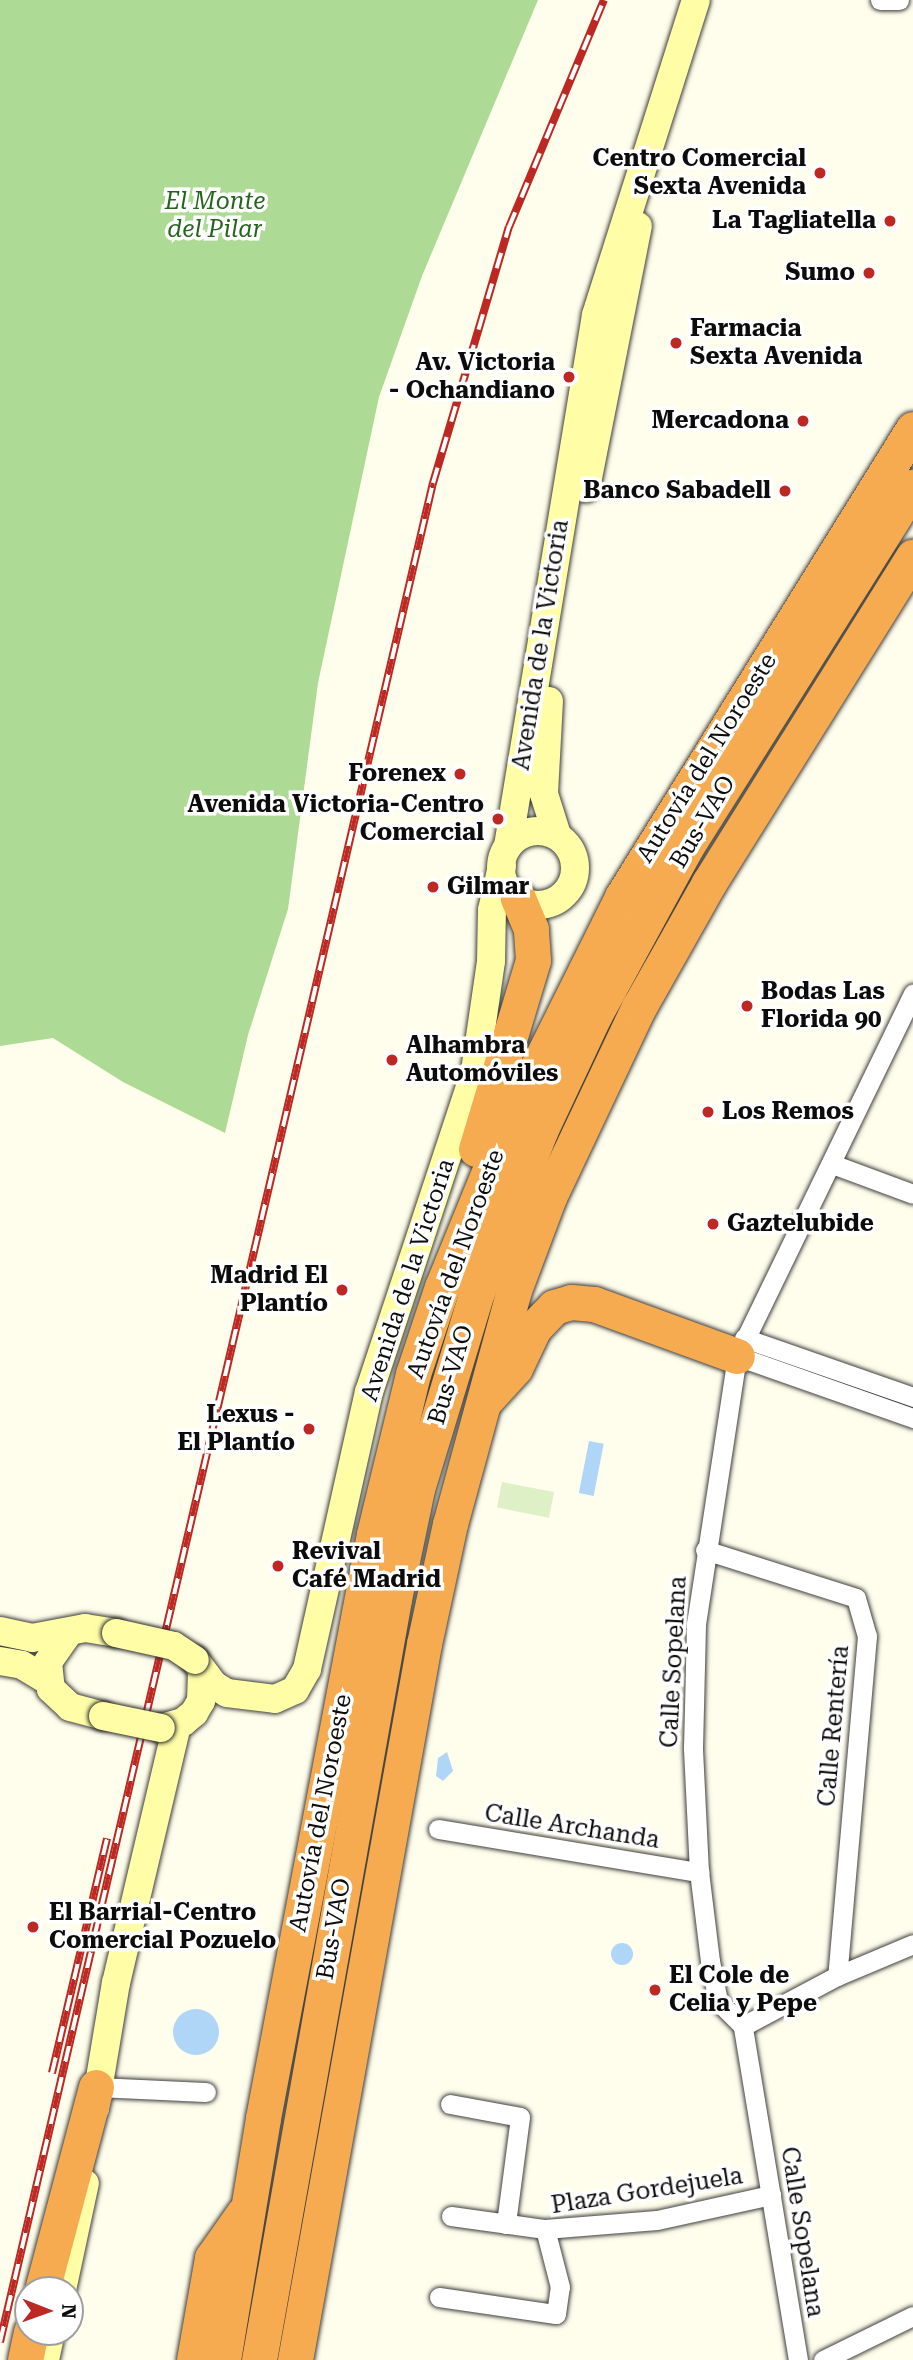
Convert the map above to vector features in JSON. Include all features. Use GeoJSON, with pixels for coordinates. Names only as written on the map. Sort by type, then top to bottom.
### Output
{"type":"FeatureCollection","features":[{"type":"Feature","properties":{"kind":"highway","name":"Autovía del Noroeste"},"geometry":{"type":"LineString","coordinates":[[223,2360],[247,2208],[374,1534],[413,1374],[442,1287],[506,1130],[622,897],[913,429]]}},
{"type":"Feature","properties":{"kind":"highway","name":"Bus-VAO"},"geometry":{"type":"LineString","coordinates":[[259,2360],[394,1599],[417,1489],[477,1292],[541,1129],[601,1004],[686,847],[913,487]]}},
{"type":"Feature","properties":{"kind":"highway"},"geometry":{"type":"LineString","coordinates":[[295,2360],[424,1644],[498,1335],[549,1197],[639,1007],[709,883],[913,556]]}},
{"type":"Feature","properties":{"kind":"highway"},"geometry":{"type":"LineString","coordinates":[[442,1287],[443,1242],[530,974],[534,945],[524,903]]}},
{"type":"Feature","properties":{"kind":"highway"},"geometry":{"type":"LineString","coordinates":[[480,1407],[515,1368],[534,1328],[562,1303],[594,1304],[740,1347]]}},
{"type":"Feature","properties":{"kind":"highway"},"geometry":{"type":"LineString","coordinates":[[45,2276],[96,2087]]}},
{"type":"Feature","properties":{"kind":"highway"},"geometry":{"type":"LineString","coordinates":[[194,2360],[212,2258],[247,2208]]}},
{"type":"Feature","properties":{"kind":"street","name":"Avenida de la Victoria"},"geometry":{"type":"LineString","coordinates":[[227,1693],[275,1699],[285,1696],[307,1669],[369,1392],[475,1071],[491,961],[492,910],[505,856],[598,303],[696,0]]}},
{"type":"Feature","properties":{"kind":"street","name":"Avenida de la Victoria"},"geometry":{"type":"LineString","coordinates":[[557,835],[543,778],[563,608],[636,233],[707,0]]}},
{"type":"Feature","properties":{"kind":"street"},"geometry":{"type":"LineString","coordinates":[[880,0],[900,0]]}},
{"type":"Feature","properties":{"kind":"street"},"geometry":{"type":"LineString","coordinates":[[526,833],[557,835],[572,853],[575,876],[563,895],[552,902],[524,903],[506,885],[505,856],[526,833]]}},
{"type":"Feature","properties":{"kind":"street","name":"Avenida de la Victoria"},"geometry":{"type":"LineString","coordinates":[[491,961],[506,919],[524,903]]}},
{"type":"Feature","properties":{"kind":"street","name":"Calle Sopelana"},"geometry":{"type":"LineString","coordinates":[[798,2360],[743,2026],[718,2001],[699,1872],[693,1748],[696,1624],[705,1550],[740,1347],[832,1164],[913,993]]}},
{"type":"Feature","properties":{"kind":"street"},"geometry":{"type":"LineString","coordinates":[[832,1164],[913,1194]]}},
{"type":"Feature","properties":{"kind":"street"},"geometry":{"type":"LineString","coordinates":[[740,1347],[913,1397]]}},
{"type":"Feature","properties":{"kind":"street"},"geometry":{"type":"LineString","coordinates":[[740,1347],[913,1418]]}},
{"type":"Feature","properties":{"kind":"street","name":"Calle Rentería"},"geometry":{"type":"LineString","coordinates":[[705,1550],[856,1598],[867,1636],[837,1976]]}},
{"type":"Feature","properties":{"kind":"street"},"geometry":{"type":"LineString","coordinates":[[0,1631],[32,1638],[67,1635],[85,1628],[174,1646],[227,1693],[178,1720],[103,1716],[70,1707],[59,1699],[49,1681],[22,1665],[0,1661]]}},
{"type":"Feature","properties":{"kind":"street"},"geometry":{"type":"LineString","coordinates":[[49,1681],[52,1650],[67,1635]]}},
{"type":"Feature","properties":{"kind":"street"},"geometry":{"type":"LineString","coordinates":[[65,2276],[82,2203],[96,2087],[165,1765],[178,1720],[204,1687],[198,1666]]}},
{"type":"Feature","properties":{"kind":"street","name":"Calle Archanda"},"geometry":{"type":"LineString","coordinates":[[438,1829],[699,1872]]}},
{"type":"Feature","properties":{"kind":"street"},"geometry":{"type":"LineString","coordinates":[[743,2026],[837,1976],[913,1944]]}},
{"type":"Feature","properties":{"kind":"street"},"geometry":{"type":"LineString","coordinates":[[96,2087],[206,2092]]}},
{"type":"Feature","properties":{"kind":"street"},"geometry":{"type":"LineString","coordinates":[[450,2104],[520,2117],[506,2224]]}},
{"type":"Feature","properties":{"kind":"street","name":"Plaza Gordejuela"},"geometry":{"type":"LineString","coordinates":[[439,2297],[556,2314],[560,2287],[545,2229],[657,2220],[771,2195]]}},
{"type":"Feature","properties":{"kind":"street"},"geometry":{"type":"LineString","coordinates":[[451,2216],[545,2229]]}},
{"type":"Feature","properties":{"kind":"street"},"geometry":{"type":"LineString","coordinates":[[823,2360],[913,2316]]}},
{"type":"Feature","properties":{"kind":"green space","name":"El Monte del Pilar"},"geometry":{"type":"Polygon","coordinates":[[[0,0],[538,0],[422,276],[379,397],[318,683],[288,909],[248,1035],[225,1133],[123,1082],[53,1038],[0,1046],[0,0]]]}},
{"type":"Feature","properties":{"kind":"green space"},"geometry":{"type":"Polygon","coordinates":[[[502,1482],[554,1492],[549,1518],[497,1508],[502,1482]]]}},
{"type":"Feature","properties":{"kind":"water"},"geometry":{"type":"Polygon","coordinates":[[[589,1441],[604,1444],[594,1496],[579,1493],[589,1441]]]}},
{"type":"Feature","properties":{"kind":"water"},"geometry":{"type":"Polygon","coordinates":[[[447,1752],[453,1771],[443,1781],[436,1776],[438,1758],[447,1752]]]}},
{"type":"Feature","properties":{"kind":"water"},"geometry":{"type":"Polygon","coordinates":[[[622,1943],[630,1946],[633,1954],[630,1962],[622,1965],[614,1962],[611,1954],[614,1946],[622,1943]]]}},
{"type":"Feature","properties":{"kind":"water"},"geometry":{"type":"Polygon","coordinates":[[[196,2009],[212,2016],[219,2032],[212,2048],[196,2055],[180,2048],[173,2032],[180,2016],[196,2009]]]}},
{"type":"Feature","properties":{"kind":"railway"},"geometry":{"type":"LineString","coordinates":[[0,2342],[433,483],[509,227],[604,0]]}},
{"type":"Feature","properties":{"kind":"railway"},"geometry":{"type":"LineString","coordinates":[[52,2073],[107,1838]]}},
{"type":"Feature","properties":{"kind":"place","name":"Centro Comercial Sexta Avenida"},"geometry":{"type":"Point","coordinates":[820,173]}},
{"type":"Feature","properties":{"kind":"place","name":"La Tagliatella"},"geometry":{"type":"Point","coordinates":[890,221]}},
{"type":"Feature","properties":{"kind":"place","name":"Sumo"},"geometry":{"type":"Point","coordinates":[869,273]}},
{"type":"Feature","properties":{"kind":"place","name":"Farmacia Sexta Avenida"},"geometry":{"type":"Point","coordinates":[676,343]}},
{"type":"Feature","properties":{"kind":"place","name":"Av. Victoria - Ochandiano"},"geometry":{"type":"Point","coordinates":[569,377]}},
{"type":"Feature","properties":{"kind":"place","name":"Mercadona"},"geometry":{"type":"Point","coordinates":[803,421]}},
{"type":"Feature","properties":{"kind":"place","name":"Banco Sabadell"},"geometry":{"type":"Point","coordinates":[785,491]}},
{"type":"Feature","properties":{"kind":"place","name":"Forenex"},"geometry":{"type":"Point","coordinates":[460,774]}},
{"type":"Feature","properties":{"kind":"place","name":"Avenida Victoria-Centro Comercial"},"geometry":{"type":"Point","coordinates":[498,819]}},
{"type":"Feature","properties":{"kind":"place","name":"Gilmar"},"geometry":{"type":"Point","coordinates":[433,887]}},
{"type":"Feature","properties":{"kind":"place","name":"Bodas Las Florida 90"},"geometry":{"type":"Point","coordinates":[747,1006]}},
{"type":"Feature","properties":{"kind":"place","name":"Alhambra Automóviles"},"geometry":{"type":"Point","coordinates":[392,1060]}},
{"type":"Feature","properties":{"kind":"place","name":"Los Remos"},"geometry":{"type":"Point","coordinates":[708,1112]}},
{"type":"Feature","properties":{"kind":"place","name":"Gaztelubide"},"geometry":{"type":"Point","coordinates":[713,1224]}},
{"type":"Feature","properties":{"kind":"place","name":"Madrid El Plantío"},"geometry":{"type":"Point","coordinates":[342,1290]}},
{"type":"Feature","properties":{"kind":"place","name":"Lexus - El Plantío"},"geometry":{"type":"Point","coordinates":[309,1429]}},
{"type":"Feature","properties":{"kind":"place","name":"Revival Café Madrid"},"geometry":{"type":"Point","coordinates":[278,1566]}},
{"type":"Feature","properties":{"kind":"place","name":"El Barrial-Centro Comercial Pozuelo"},"geometry":{"type":"Point","coordinates":[33,1927]}},
{"type":"Feature","properties":{"kind":"place","name":"El Cole de Celia y Pepe"},"geometry":{"type":"Point","coordinates":[655,1990]}}]}
